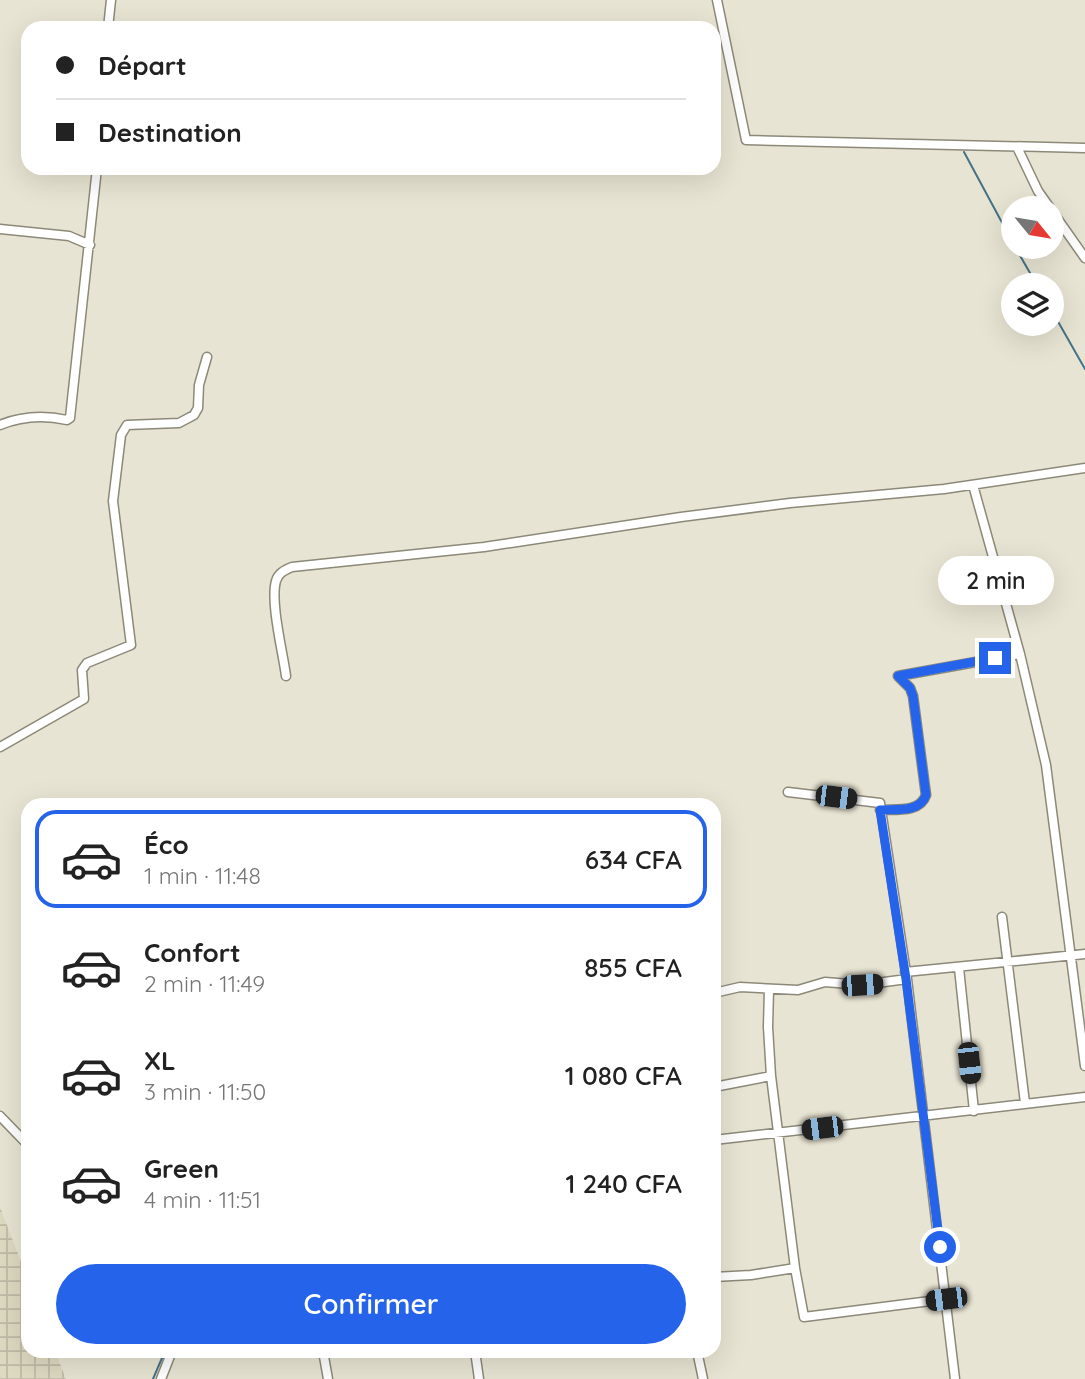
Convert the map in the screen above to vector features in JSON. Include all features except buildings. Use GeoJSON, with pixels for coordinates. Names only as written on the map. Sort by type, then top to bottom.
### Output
{"type":"FeatureCollection","features":[{"type":"Feature","properties":{"kind":"street"},"geometry":{"type":"LineString","coordinates":[[109,21],[111,0]]}},
{"type":"Feature","properties":{"kind":"street"},"geometry":{"type":"LineString","coordinates":[[717,0],[746,140],[1085,148]]}},
{"type":"Feature","properties":{"kind":"street"},"geometry":{"type":"LineString","coordinates":[[1017,147],[1042,196]]}},
{"type":"Feature","properties":{"kind":"street"},"geometry":{"type":"LineString","coordinates":[[0,425],[18,417],[70,418],[96,175]]}},
{"type":"Feature","properties":{"kind":"street"},"geometry":{"type":"LineString","coordinates":[[1064,228],[1085,258]]}},
{"type":"Feature","properties":{"kind":"street"},"geometry":{"type":"LineString","coordinates":[[0,229],[69,236],[90,245]]}},
{"type":"Feature","properties":{"kind":"street"},"geometry":{"type":"LineString","coordinates":[[0,747],[84,699],[82,670],[87,663],[131,645],[113,501],[121,435],[127,425],[179,423],[194,415],[198,408],[206,357]]}},
{"type":"Feature","properties":{"kind":"street"},"geometry":{"type":"LineString","coordinates":[[286,676],[275,584],[279,575],[292,567],[484,547],[681,517],[973,485],[1085,468]]}},
{"type":"Feature","properties":{"kind":"street"},"geometry":{"type":"LineString","coordinates":[[973,485],[1020,654],[1046,765],[1085,1066]]}},
{"type":"Feature","properties":{"kind":"street"},"geometry":{"type":"LineString","coordinates":[[880,810],[916,808],[924,802],[926,795],[913,696],[910,688],[898,676],[1020,654]]}},
{"type":"Feature","properties":{"kind":"street"},"geometry":{"type":"LineString","coordinates":[[789,792],[880,803],[906,976],[955,1379]]}},
{"type":"Feature","properties":{"kind":"street"},"geometry":{"type":"LineString","coordinates":[[1002,917],[1025,1103]]}},
{"type":"Feature","properties":{"kind":"street"},"geometry":{"type":"LineString","coordinates":[[721,991],[740,987],[798,990],[825,982],[862,985],[959,968],[1085,954]]}},
{"type":"Feature","properties":{"kind":"street"},"geometry":{"type":"LineString","coordinates":[[959,968],[974,1111]]}},
{"type":"Feature","properties":{"kind":"street"},"geometry":{"type":"LineString","coordinates":[[769,989],[771,1076],[795,1268],[804,1317],[946,1299]]}},
{"type":"Feature","properties":{"kind":"street"},"geometry":{"type":"LineString","coordinates":[[721,1086],[771,1076]]}},
{"type":"Feature","properties":{"kind":"street"},"geometry":{"type":"LineString","coordinates":[[721,1139],[1085,1097]]}},
{"type":"Feature","properties":{"kind":"street"},"geometry":{"type":"LineString","coordinates":[[0,1116],[21,1138]]}},
{"type":"Feature","properties":{"kind":"street"},"geometry":{"type":"LineString","coordinates":[[721,1277],[795,1268]]}},
{"type":"Feature","properties":{"kind":"street"},"geometry":{"type":"LineString","coordinates":[[161,1379],[169,1358]]}},
{"type":"Feature","properties":{"kind":"street"},"geometry":{"type":"LineString","coordinates":[[324,1358],[328,1379]]}},
{"type":"Feature","properties":{"kind":"street"},"geometry":{"type":"LineString","coordinates":[[476,1358],[479,1379]]}},
{"type":"Feature","properties":{"kind":"street"},"geometry":{"type":"LineString","coordinates":[[698,1358],[703,1379]]}},
{"type":"Feature","properties":{"kind":"shaded area"},"geometry":{"type":"Polygon","coordinates":[[[0,1207],[21,1262],[21,1358],[58,1358],[66,1379],[0,1379],[0,1207]]]}},
{"type":"Feature","properties":{"kind":"waterway"},"geometry":{"type":"LineString","coordinates":[[964,152],[1001,221]]}},
{"type":"Feature","properties":{"kind":"waterway"},"geometry":{"type":"LineString","coordinates":[[1022,259],[1030,273]]}},
{"type":"Feature","properties":{"kind":"waterway"},"geometry":{"type":"LineString","coordinates":[[1064,332],[1085,369]]}},
{"type":"Feature","properties":{"kind":"waterway"},"geometry":{"type":"LineString","coordinates":[[153,1379],[162,1358]]}},
{"type":"Feature","properties":{"kind":"route"},"geometry":{"type":"LineString","coordinates":[[940,1247],[894,891],[880,810],[916,808],[924,802],[926,795],[913,696],[910,688],[898,676],[995,658]]}}]}
